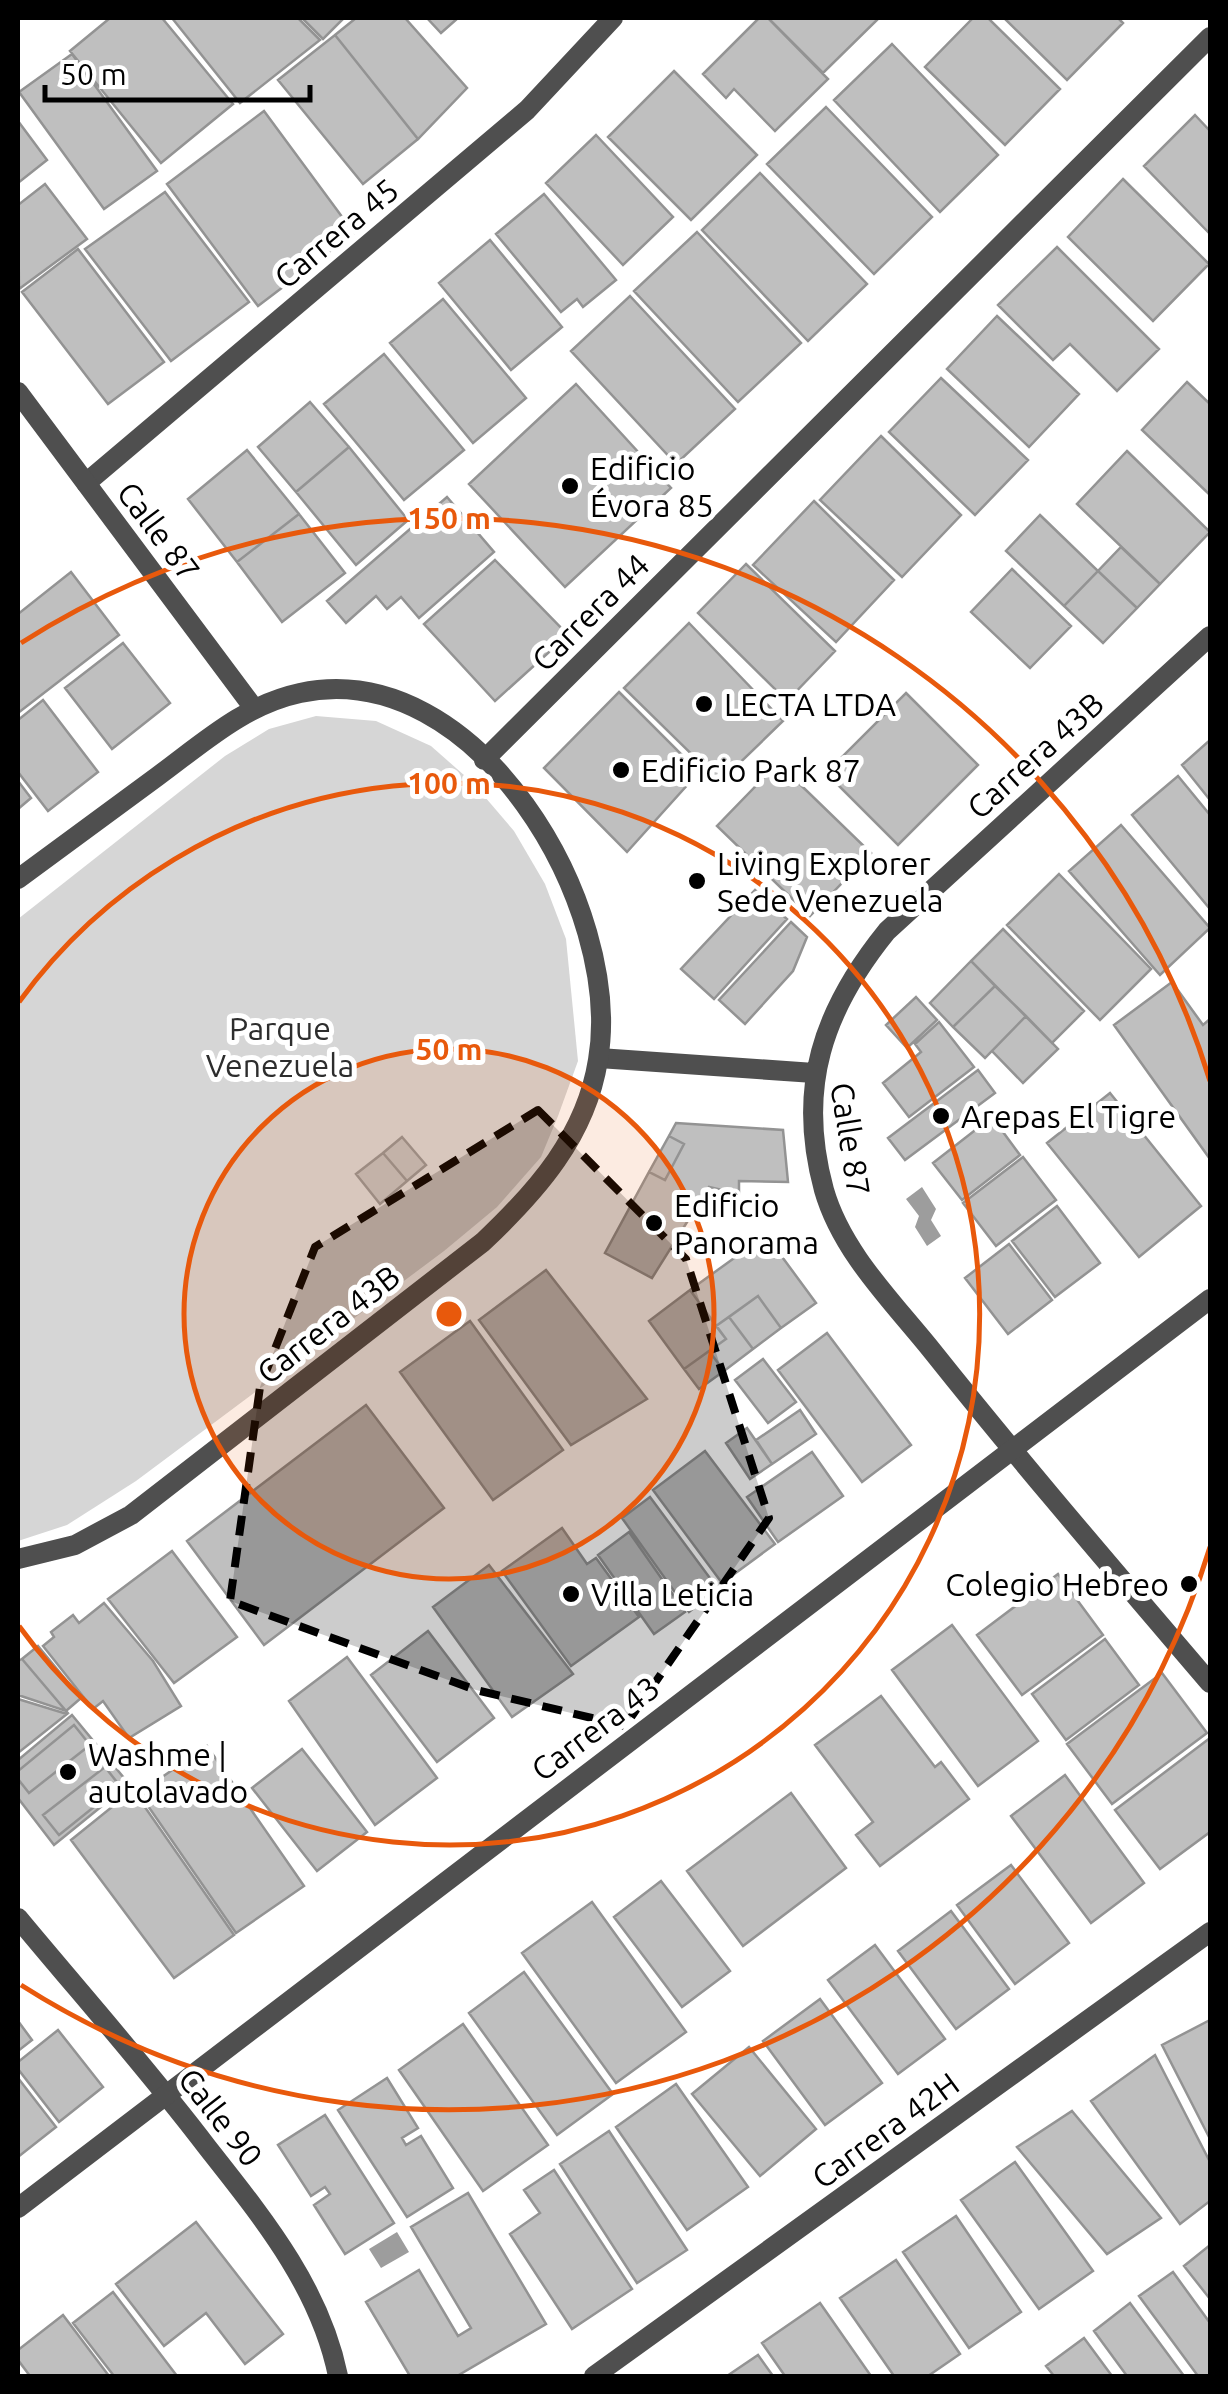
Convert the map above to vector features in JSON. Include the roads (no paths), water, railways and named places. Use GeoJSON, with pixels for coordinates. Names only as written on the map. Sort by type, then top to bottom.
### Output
{"type":"FeatureCollection","features":[{"type":"Feature","properties":{"kind":"street","name":"Carrera 45"},"geometry":{"type":"LineString","coordinates":[[86,483],[527,110],[613,18]]}},
{"type":"Feature","properties":{"kind":"street","name":"Carrera 44"},"geometry":{"type":"LineString","coordinates":[[484,760],[1210,37]]}},
{"type":"Feature","properties":{"kind":"street","name":"Calle 87"},"geometry":{"type":"LineString","coordinates":[[18,392],[253,706]]}},
{"type":"Feature","properties":{"kind":"street","name":"Carrera 43B"},"geometry":{"type":"LineString","coordinates":[[814,1073],[823,1037],[848,983],[887,931],[1210,636]]}},
{"type":"Feature","properties":{"kind":"street"},"geometry":{"type":"LineString","coordinates":[[18,879],[253,706],[303,692],[354,690],[402,702],[447,726],[484,760],[545,832],[584,918],[601,1011],[599,1058]]}},
{"type":"Feature","properties":{"kind":"street","name":"Calle 87"},"geometry":{"type":"LineString","coordinates":[[599,1058],[814,1073],[817,1150],[836,1222],[850,1248],[1011,1450],[1210,1683]]}},
{"type":"Feature","properties":{"kind":"street","name":"Carrera 43B"},"geometry":{"type":"LineString","coordinates":[[18,1559],[76,1545],[131,1515],[483,1242],[534,1193],[562,1154],[578,1125],[599,1058]]}},
{"type":"Feature","properties":{"kind":"street","name":"Carrera 43"},"geometry":{"type":"LineString","coordinates":[[18,2208],[1210,1299]]}},
{"type":"Feature","properties":{"kind":"street","name":"Calle 90"},"geometry":{"type":"LineString","coordinates":[[18,1918],[166,2093],[286,2248],[332,2350],[338,2376]]}},
{"type":"Feature","properties":{"kind":"street","name":"Carrera 42H"},"geometry":{"type":"LineString","coordinates":[[594,2376],[1210,1932]]}},
{"type":"Feature","properties":{"kind":"place","name":"Edificio Évora 85"},"geometry":{"type":"Point","coordinates":[570,486]}},
{"type":"Feature","properties":{"kind":"place","name":"LECTA LTDA"},"geometry":{"type":"Point","coordinates":[704,704]}},
{"type":"Feature","properties":{"kind":"place","name":"Edificio Park 87"},"geometry":{"type":"Point","coordinates":[621,770]}},
{"type":"Feature","properties":{"kind":"place","name":"Living Explorer Sede Venezuela"},"geometry":{"type":"Point","coordinates":[697,881]}},
{"type":"Feature","properties":{"kind":"place","name":"Arepas El Tigre"},"geometry":{"type":"Point","coordinates":[941,1116]}},
{"type":"Feature","properties":{"kind":"place","name":"Edificio Panorama"},"geometry":{"type":"Point","coordinates":[654,1223]}},
{"type":"Feature","properties":{"kind":"place","name":"Colegio Hebreo"},"geometry":{"type":"Point","coordinates":[1189,1584]}},
{"type":"Feature","properties":{"kind":"place","name":"Villa Leticia"},"geometry":{"type":"Point","coordinates":[571,1594]}},
{"type":"Feature","properties":{"kind":"place","name":"Washme | autolavado"},"geometry":{"type":"Point","coordinates":[68,1772]}},
{"type":"Feature","properties":{"kind":"park label","name":"Parque Venezuela"},"geometry":{"type":"Point","coordinates":[280,1046]}}]}
